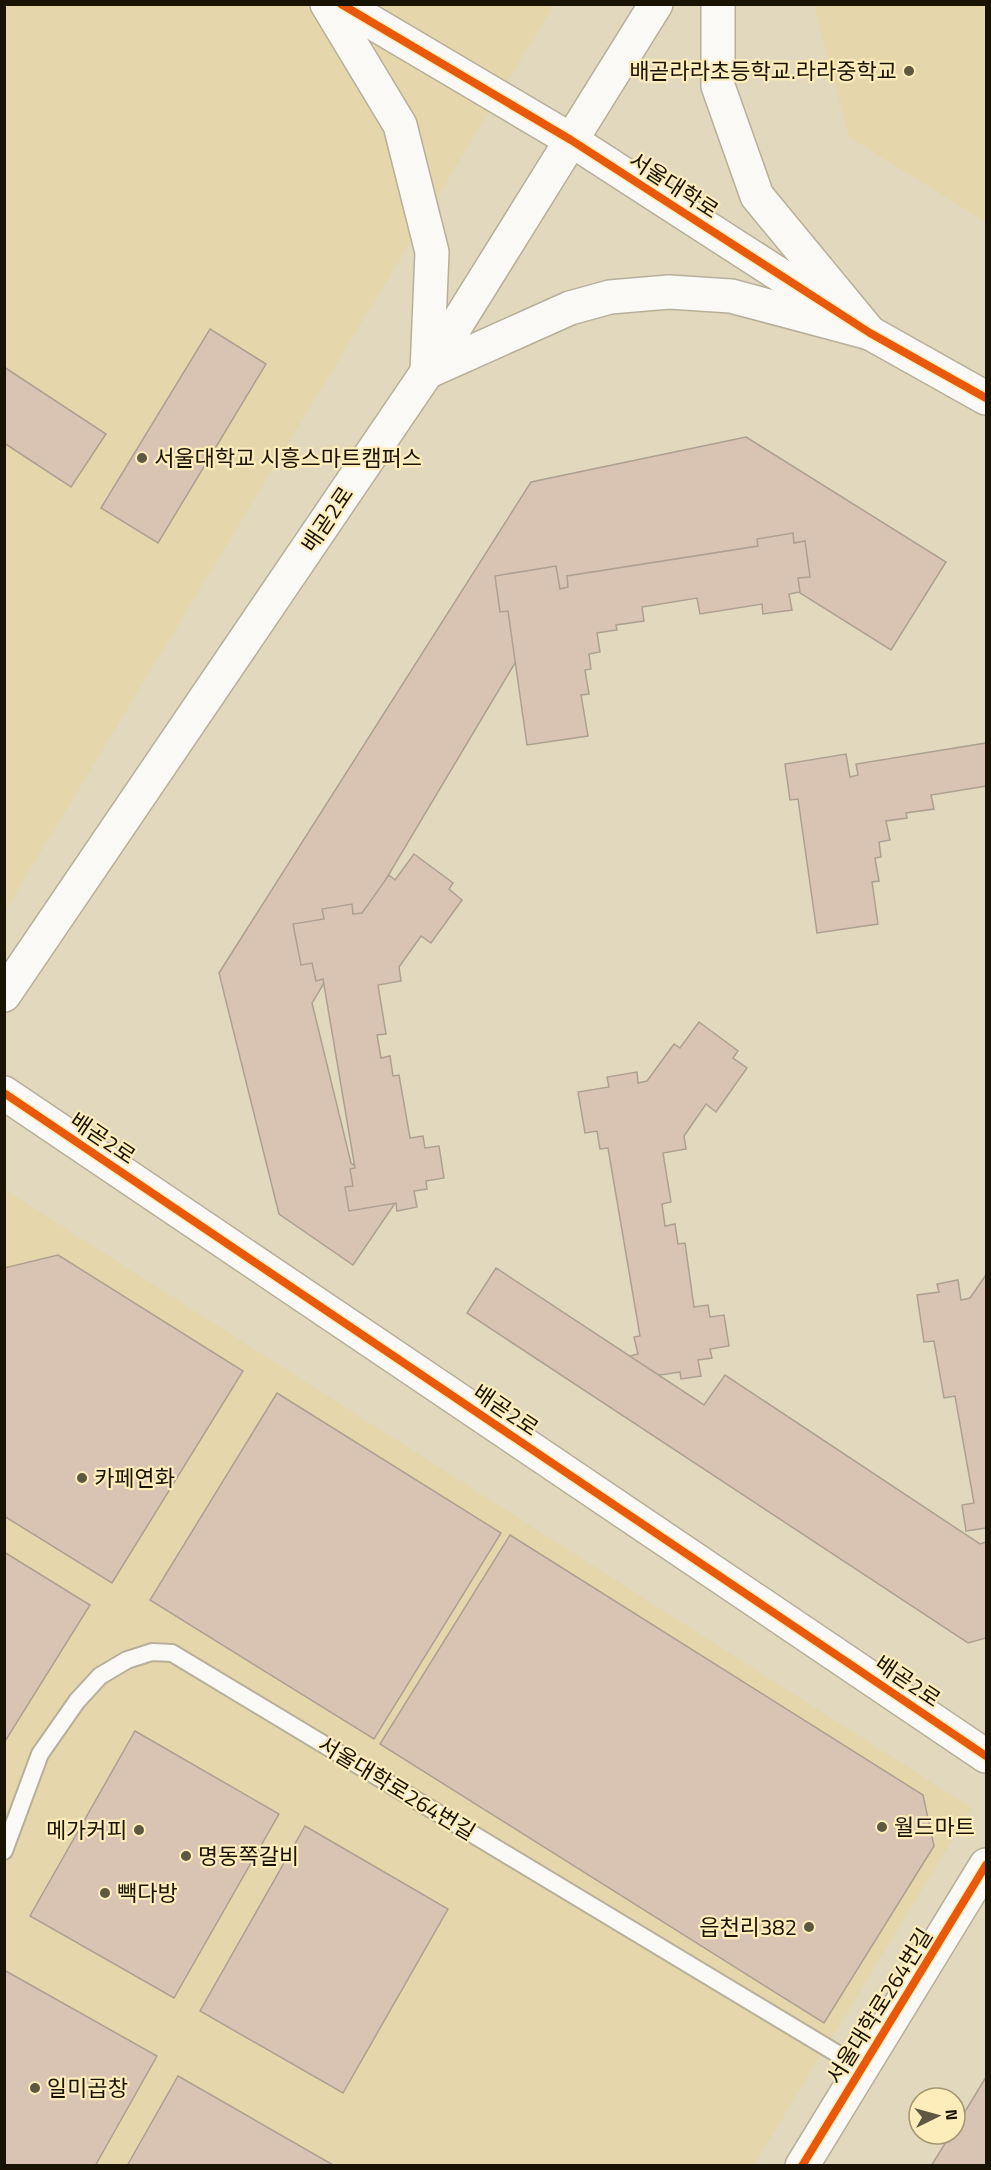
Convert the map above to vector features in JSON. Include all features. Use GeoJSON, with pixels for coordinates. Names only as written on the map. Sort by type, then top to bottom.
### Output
{"type":"FeatureCollection","features":[{"type":"Feature","properties":{"kind":"main road"},"geometry":{"type":"LineString","coordinates":[[327,4],[400,125],[432,252],[427,372],[570,308],[610,297],[669,292],[731,296],[870,333]]}},
{"type":"Feature","properties":{"kind":"main road","name":"서울대학로"},"geometry":{"type":"LineString","coordinates":[[341,4],[571,140],[870,333],[987,398]]}},
{"type":"Feature","properties":{"kind":"main road","name":"배곧2로"},"geometry":{"type":"LineString","coordinates":[[4,995],[427,372],[656,4]]}},
{"type":"Feature","properties":{"kind":"main road"},"geometry":{"type":"LineString","coordinates":[[718,4],[718,86],[757,196],[870,333]]}},
{"type":"Feature","properties":{"kind":"main road","name":"배곧2로"},"geometry":{"type":"LineString","coordinates":[[4,1093],[987,1756]]}},
{"type":"Feature","properties":{"kind":"main road","name":"서울대학로264번길"},"geometry":{"type":"LineString","coordinates":[[802,2166],[987,1865]]}},
{"type":"Feature","properties":{"kind":"lane","name":"서울대학로264번길"},"geometry":{"type":"LineString","coordinates":[[4,1851],[40,1754],[77,1701],[100,1676],[127,1660],[152,1652],[172,1653],[861,2068]]}},
{"type":"Feature","properties":{"kind":"shaded area","name":"서울대학교 시흥스마트캠퍼스"},"geometry":{"type":"Polygon","coordinates":[[[5,5],[554,5],[5,911],[5,5]]]}},
{"type":"Feature","properties":{"kind":"shaded area","name":"배곧라라초등학교.라라중학교"},"geometry":{"type":"Polygon","coordinates":[[[814,5],[986,5],[986,222],[849,137],[814,5]]]}},
{"type":"Feature","properties":{"kind":"shaded area"},"geometry":{"type":"Polygon","coordinates":[[[4,1189],[972,1808],[754,2165],[5,2165],[4,1189]]]}},
{"type":"Feature","properties":{"kind":"building"},"geometry":{"type":"Polygon","coordinates":[[[210,329],[266,364],[158,543],[101,508],[210,329]]]}},
{"type":"Feature","properties":{"kind":"building"},"geometry":{"type":"Polygon","coordinates":[[[4,367],[106,434],[71,487],[4,443],[4,367]]]}},
{"type":"Feature","properties":{"kind":"building"},"geometry":{"type":"Polygon","coordinates":[[[746,437],[946,562],[891,650],[757,566],[549,606],[312,1003],[351,1163],[400,1196],[353,1265],[279,1214],[219,973],[531,482],[746,437]]]}},
{"type":"Feature","properties":{"kind":"building"},"geometry":{"type":"Polygon","coordinates":[[[793,533],[794,543],[805,541],[810,577],[798,578],[800,592],[789,594],[792,610],[763,614],[762,604],[700,614],[697,598],[642,607],[644,621],[616,625],[617,630],[597,633],[600,652],[589,654],[591,669],[585,670],[589,694],[581,695],[588,736],[527,745],[508,611],[500,612],[495,576],[556,566],[560,589],[568,587],[567,576],[758,546],[757,539],[793,533]]]}},
{"type":"Feature","properties":{"kind":"building"},"geometry":{"type":"Polygon","coordinates":[[[986,743],[986,786],[931,795],[934,809],[906,813],[907,818],[886,821],[890,840],[879,842],[881,857],[875,858],[879,881],[872,882],[878,924],[817,933],[798,799],[790,800],[785,764],[846,754],[850,777],[858,775],[856,764],[986,743]]]}},
{"type":"Feature","properties":{"kind":"building"},"geometry":{"type":"Polygon","coordinates":[[[414,854],[453,883],[449,889],[462,900],[431,943],[421,936],[399,967],[401,981],[378,985],[386,1034],[377,1035],[381,1058],[390,1056],[393,1076],[399,1075],[410,1138],[423,1136],[425,1148],[439,1146],[444,1178],[426,1181],[427,1189],[414,1191],[417,1207],[397,1211],[396,1203],[349,1211],[345,1187],[353,1186],[350,1169],[355,1168],[323,979],[316,981],[312,963],[301,965],[293,924],[324,919],[322,909],[352,904],[353,914],[362,913],[389,875],[395,880],[414,854]]]}},
{"type":"Feature","properties":{"kind":"building"},"geometry":{"type":"Polygon","coordinates":[[[699,1022],[738,1051],[733,1058],[747,1068],[716,1112],[706,1104],[684,1136],[686,1149],[663,1153],[671,1202],[662,1204],[665,1226],[675,1224],[678,1244],[685,1243],[694,1307],[708,1305],[710,1317],[724,1315],[729,1346],[710,1349],[712,1358],[698,1360],[701,1376],[681,1379],[680,1372],[634,1379],[630,1356],[638,1354],[634,1337],[640,1336],[608,1148],[600,1149],[597,1131],[585,1133],[578,1092],[609,1087],[607,1077],[637,1072],[638,1083],[647,1081],[674,1044],[680,1048],[699,1022]]]}},
{"type":"Feature","properties":{"kind":"building"},"geometry":{"type":"Polygon","coordinates":[[[58,1255],[243,1371],[112,1583],[4,1516],[4,1268],[58,1255]]]}},
{"type":"Feature","properties":{"kind":"building"},"geometry":{"type":"Polygon","coordinates":[[[496,1268],[704,1405],[725,1375],[980,1544],[986,1542],[986,1638],[968,1643],[467,1313],[496,1268]]]}},
{"type":"Feature","properties":{"kind":"building"},"geometry":{"type":"Polygon","coordinates":[[[986,1275],[986,1528],[966,1531],[962,1505],[974,1503],[955,1396],[944,1398],[934,1341],[924,1342],[917,1295],[939,1292],[937,1284],[958,1280],[961,1300],[970,1298],[986,1275]]]}},
{"type":"Feature","properties":{"kind":"building"},"geometry":{"type":"Polygon","coordinates":[[[277,1393],[501,1533],[374,1739],[150,1600],[277,1393]]]}},
{"type":"Feature","properties":{"kind":"building"},"geometry":{"type":"Polygon","coordinates":[[[510,1535],[923,1795],[934,1846],[824,2023],[380,1744],[510,1535]]]}},
{"type":"Feature","properties":{"kind":"building"},"geometry":{"type":"Polygon","coordinates":[[[4,1552],[90,1605],[4,1743],[4,1552]]]}},
{"type":"Feature","properties":{"kind":"building"},"geometry":{"type":"Polygon","coordinates":[[[135,1731],[279,1814],[174,1998],[30,1916],[135,1731]]]}},
{"type":"Feature","properties":{"kind":"building"},"geometry":{"type":"Polygon","coordinates":[[[305,1826],[448,1909],[343,2093],[200,2011],[305,1826]]]}},
{"type":"Feature","properties":{"kind":"building"},"geometry":{"type":"Polygon","coordinates":[[[4,1970],[157,2056],[95,2166],[4,2166],[4,1970]]]}},
{"type":"Feature","properties":{"kind":"building"},"geometry":{"type":"Polygon","coordinates":[[[178,2076],[335,2166],[127,2166],[178,2076]]]}},
{"type":"Feature","properties":{"kind":"building"},"geometry":{"type":"Polygon","coordinates":[[[986,2077],[986,2166],[931,2166],[944,2146],[967,2146],[967,2108],[986,2077]]]}},
{"type":"Feature","properties":{"kind":"cycle path"},"geometry":{"type":"LineString","coordinates":[[341,4],[571,140],[870,333],[986,398]]}},
{"type":"Feature","properties":{"kind":"cycle path"},"geometry":{"type":"LineString","coordinates":[[4,1093],[986,1756]]}},
{"type":"Feature","properties":{"kind":"cycle path"},"geometry":{"type":"LineString","coordinates":[[802,2166],[986,1865]]}},
{"type":"Feature","properties":{"kind":"place","name":"배곧라라초등학교.라라중학교"},"geometry":{"type":"Point","coordinates":[909,71]}},
{"type":"Feature","properties":{"kind":"place","name":"서울대학교 시흥스마트캠퍼스"},"geometry":{"type":"Point","coordinates":[142,458]}},
{"type":"Feature","properties":{"kind":"place","name":"카페연화"},"geometry":{"type":"Point","coordinates":[82,1478]}},
{"type":"Feature","properties":{"kind":"place","name":"월드마트"},"geometry":{"type":"Point","coordinates":[882,1827]}},
{"type":"Feature","properties":{"kind":"place","name":"메가커피"},"geometry":{"type":"Point","coordinates":[139,1830]}},
{"type":"Feature","properties":{"kind":"place","name":"명동쪽갈비"},"geometry":{"type":"Point","coordinates":[186,1856]}},
{"type":"Feature","properties":{"kind":"place","name":"빽다방"},"geometry":{"type":"Point","coordinates":[105,1893]}},
{"type":"Feature","properties":{"kind":"place","name":"읍천리382"},"geometry":{"type":"Point","coordinates":[809,1927]}},
{"type":"Feature","properties":{"kind":"place","name":"일미곱창"},"geometry":{"type":"Point","coordinates":[35,2088]}}]}
